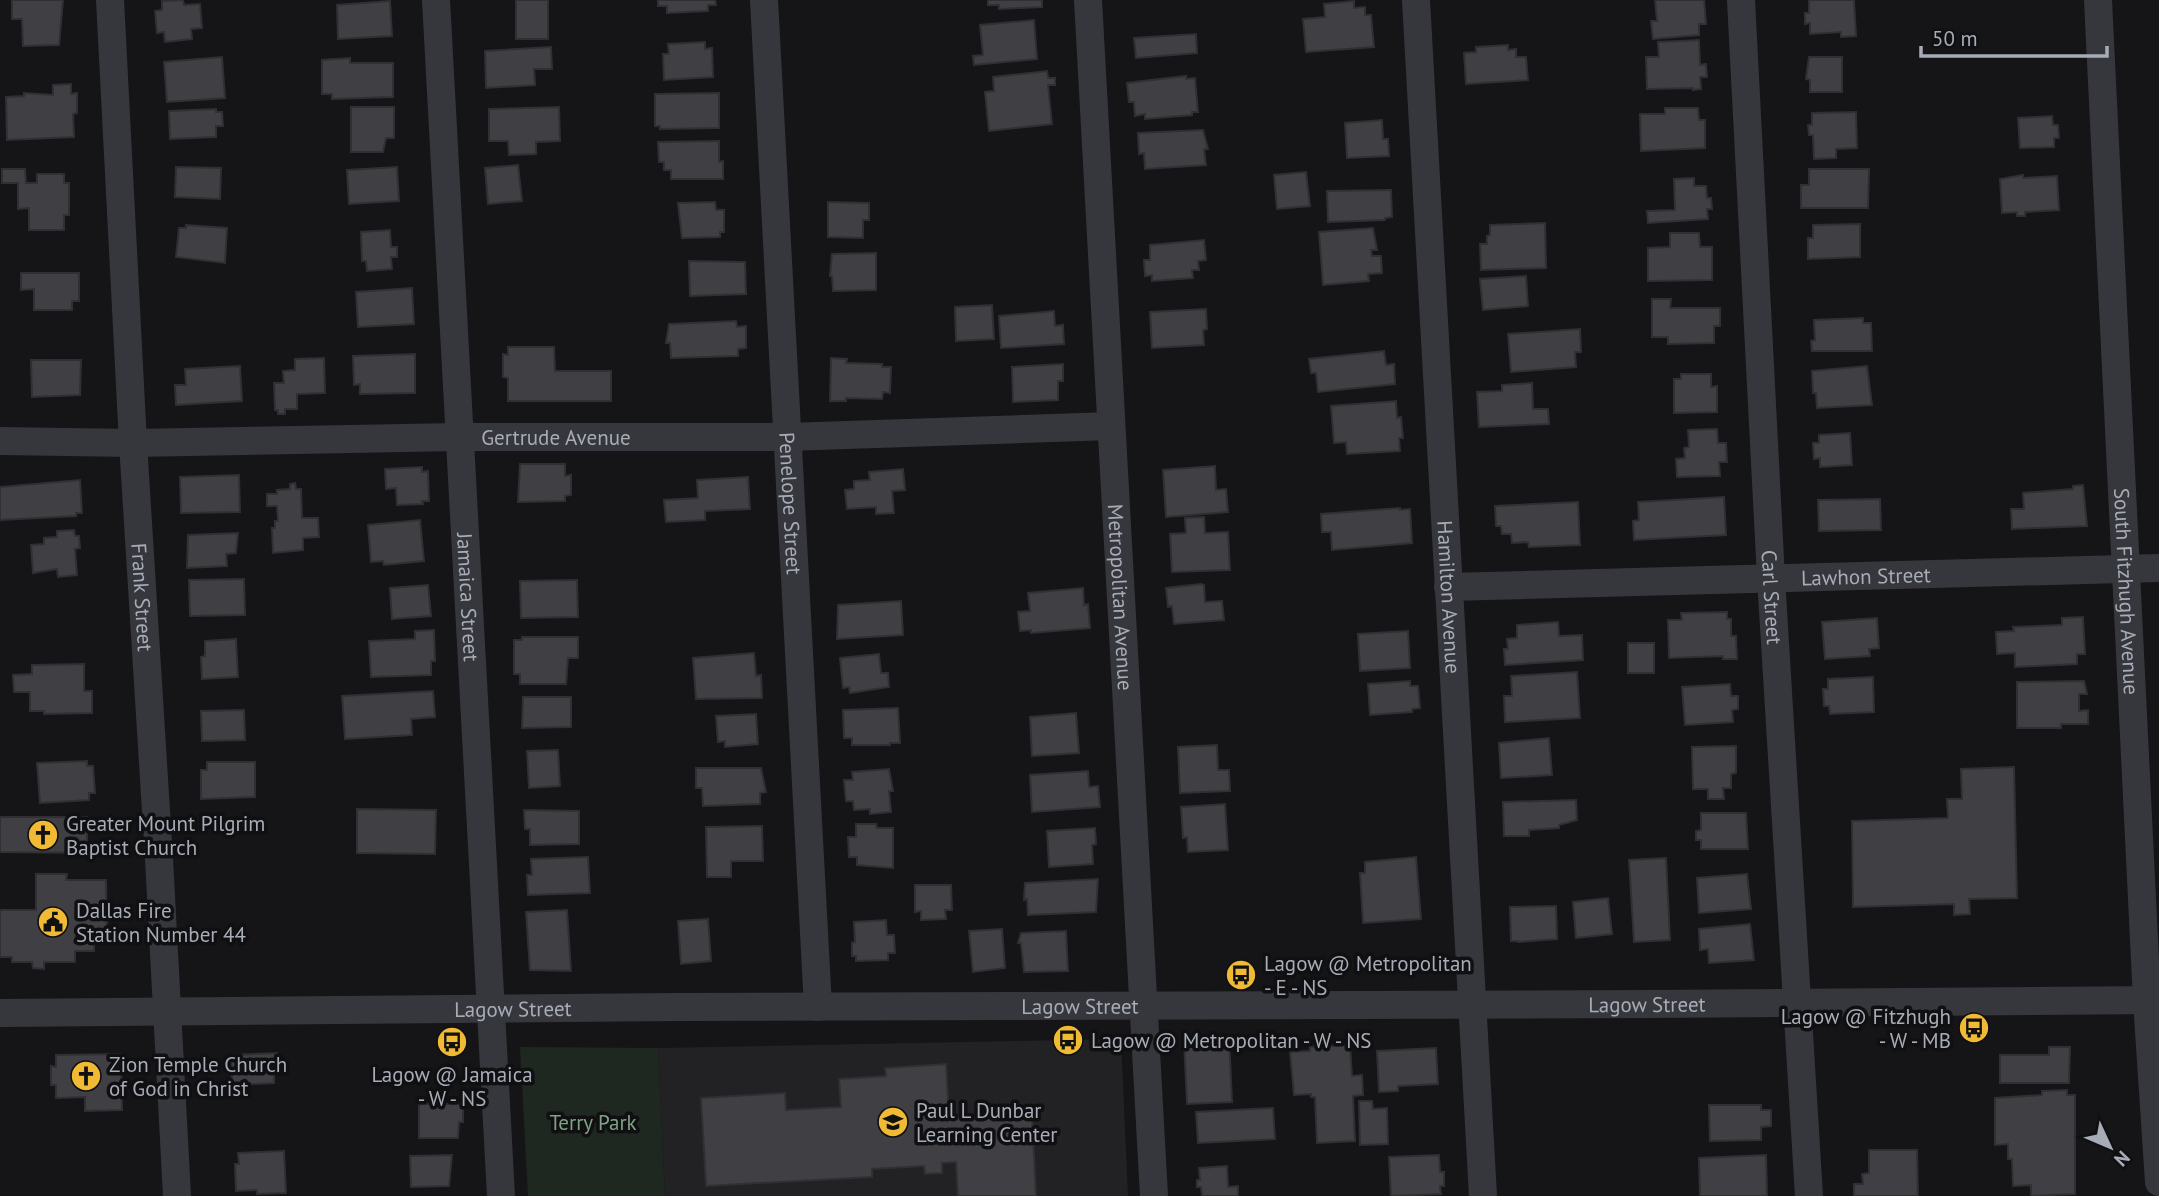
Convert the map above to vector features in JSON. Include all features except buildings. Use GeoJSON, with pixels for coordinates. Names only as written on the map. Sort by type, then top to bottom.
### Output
{"type":"FeatureCollection","features":[{"type":"Feature","properties":{"kind":"street","name":"Frank Street"},"geometry":{"type":"LineString","coordinates":[[110,0],[177,1196]]}},
{"type":"Feature","properties":{"kind":"street","name":"Jamaica Street"},"geometry":{"type":"LineString","coordinates":[[436,0],[501,1196]]}},
{"type":"Feature","properties":{"kind":"street","name":"Penelope Street"},"geometry":{"type":"LineString","coordinates":[[764,0],[818,1007]]}},
{"type":"Feature","properties":{"kind":"street","name":"Metropolitan Avenue"},"geometry":{"type":"LineString","coordinates":[[1088,0],[1154,1196]]}},
{"type":"Feature","properties":{"kind":"street","name":"Hamilton Avenue"},"geometry":{"type":"LineString","coordinates":[[1416,0],[1483,1196]]}},
{"type":"Feature","properties":{"kind":"street","name":"Carl Street"},"geometry":{"type":"LineString","coordinates":[[1741,0],[1809,1196]]}},
{"type":"Feature","properties":{"kind":"street","name":"South Fitzhugh Avenue"},"geometry":{"type":"LineString","coordinates":[[2098,0],[2127,569],[2153,1000],[2159,1182]]}},
{"type":"Feature","properties":{"kind":"street","name":"Gertrude Avenue"},"geometry":{"type":"LineString","coordinates":[[0,441],[133,443],[787,437],[1111,426]]}},
{"type":"Feature","properties":{"kind":"street","name":"Lawhon Street"},"geometry":{"type":"LineString","coordinates":[[1448,587],[2159,568]]}},
{"type":"Feature","properties":{"kind":"street","name":"Lagow Street"},"geometry":{"type":"LineString","coordinates":[[0,1013],[2153,1000]]}},
{"type":"Feature","properties":{"kind":"shaded area","name":"Paul L Dunbar Learning Center"},"geometry":{"type":"Polygon","coordinates":[[[1121,1039],[1128,1196],[665,1196],[658,1048],[1121,1039]]]}},
{"type":"Feature","properties":{"kind":"green space","name":"Terry Park"},"geometry":{"type":"Polygon","coordinates":[[[520,1047],[658,1048],[665,1196],[528,1196],[520,1047]]]}},
{"type":"Feature","properties":{"kind":"place","name":"Greater Mount Pilgrim Baptist Church"},"geometry":{"type":"Point","coordinates":[43,835]}},
{"type":"Feature","properties":{"kind":"place","name":"Dallas Fire Station Number 44"},"geometry":{"type":"Point","coordinates":[53,922]}},
{"type":"Feature","properties":{"kind":"place","name":"Lagow @ Metropolitan - E - NS"},"geometry":{"type":"Point","coordinates":[1241,975]}},
{"type":"Feature","properties":{"kind":"place","name":"Lagow @ Fitzhugh - W - MB"},"geometry":{"type":"Point","coordinates":[1974,1028]}},
{"type":"Feature","properties":{"kind":"place","name":"Lagow @ Metropolitan - W - NS"},"geometry":{"type":"Point","coordinates":[1068,1040]}},
{"type":"Feature","properties":{"kind":"place","name":"Lagow @ Jamaica - W - NS"},"geometry":{"type":"Point","coordinates":[452,1042]}},
{"type":"Feature","properties":{"kind":"place","name":"Zion Temple Church of God in Christ"},"geometry":{"type":"Point","coordinates":[86,1076]}},
{"type":"Feature","properties":{"kind":"place","name":"Paul L Dunbar Learning Center"},"geometry":{"type":"Point","coordinates":[893,1122]}}]}
